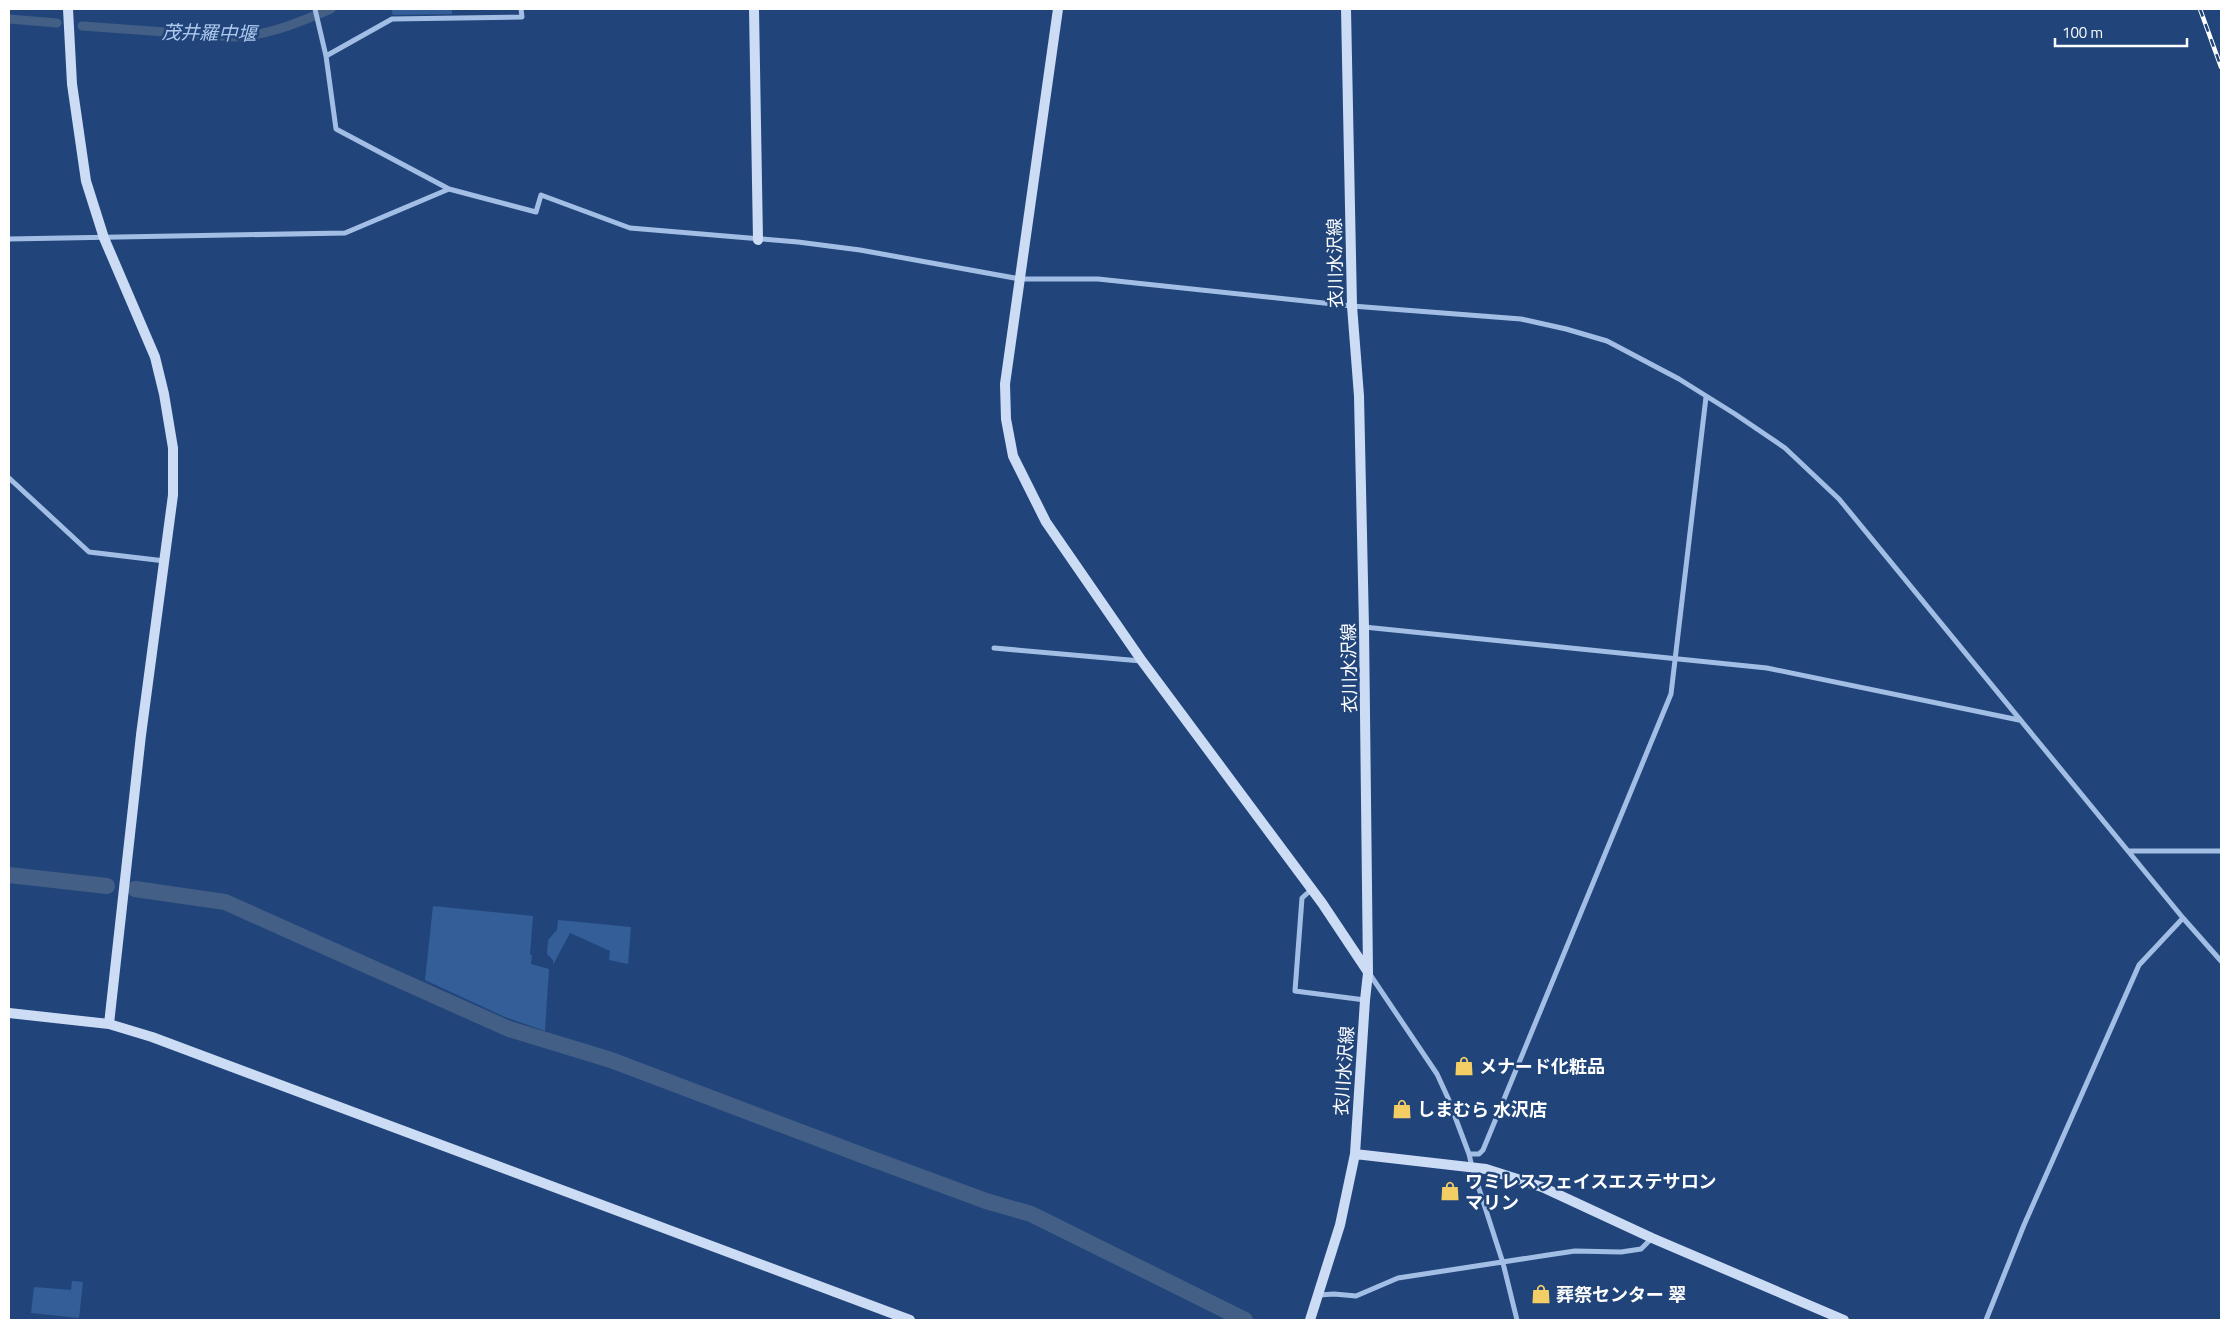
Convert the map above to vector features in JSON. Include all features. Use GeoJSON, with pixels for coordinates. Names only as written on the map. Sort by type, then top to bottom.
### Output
{"type":"FeatureCollection","features":[{"type":"Feature","properties":{"kind":"street"},"geometry":{"type":"LineString","coordinates":[[68,9],[72,84],[86,181],[104,238],[155,357],[164,394],[173,448],[173,495],[141,735],[108,1024]]}},
{"type":"Feature","properties":{"kind":"street"},"geometry":{"type":"LineString","coordinates":[[326,56],[392,19],[522,17],[522,9]]}},
{"type":"Feature","properties":{"kind":"street"},"geometry":{"type":"LineString","coordinates":[[754,9],[758,240]]}},
{"type":"Feature","properties":{"kind":"street"},"geometry":{"type":"LineString","coordinates":[[1058,9],[1005,384],[1006,418],[1013,456],[1046,522],[1142,661],[1312,889],[1437,1074],[1469,1154],[1503,1263],[1517,1320]]}},
{"type":"Feature","properties":{"kind":"street","name":"衣川水沢線"},"geometry":{"type":"LineString","coordinates":[[1310,1320],[1340,1225],[1355,1154],[1368,973],[1364,626],[1358,396],[1352,306],[1346,9]]}},
{"type":"Feature","properties":{"kind":"street"},"geometry":{"type":"LineString","coordinates":[[315,10],[326,56],[336,129],[449,189],[536,212],[541,195],[630,228],[860,250],[1020,279],[1098,278],[1352,306],[1521,319],[1607,340],[1679,379],[1759,429],[1784,448],[1839,499],[2182,918],[2221,961]]}},
{"type":"Feature","properties":{"kind":"street"},"geometry":{"type":"LineString","coordinates":[[9,239],[344,233],[449,189]]}},
{"type":"Feature","properties":{"kind":"street"},"geometry":{"type":"LineString","coordinates":[[1469,1154],[1479,1154],[1483,1150],[1662,721],[1674,683],[1706,396]]}},
{"type":"Feature","properties":{"kind":"street"},"geometry":{"type":"LineString","coordinates":[[9,478],[88,552],[165,561]]}},
{"type":"Feature","properties":{"kind":"street"},"geometry":{"type":"LineString","coordinates":[[1364,626],[1767,668],[2020,720]]}},
{"type":"Feature","properties":{"kind":"street"},"geometry":{"type":"LineString","coordinates":[[994,648],[1142,661]]}},
{"type":"Feature","properties":{"kind":"street"},"geometry":{"type":"LineString","coordinates":[[2129,852],[2221,852]]}},
{"type":"Feature","properties":{"kind":"street"},"geometry":{"type":"LineString","coordinates":[[1312,889],[1302,898],[1295,991],[1365,1000]]}},
{"type":"Feature","properties":{"kind":"street"},"geometry":{"type":"LineString","coordinates":[[1986,1320],[2024,1225],[2139,964],[2182,918]]}},
{"type":"Feature","properties":{"kind":"street"},"geometry":{"type":"LineString","coordinates":[[9,1014],[108,1024],[152,1037],[910,1320]]}},
{"type":"Feature","properties":{"kind":"street"},"geometry":{"type":"LineString","coordinates":[[1355,1154],[1486,1169],[1542,1187],[1652,1238],[1844,1320]]}},
{"type":"Feature","properties":{"kind":"street"},"geometry":{"type":"LineString","coordinates":[[1319,1295],[1356,1296],[1398,1278],[1574,1251],[1621,1252],[1640,1249],[1652,1238]]}},
{"type":"Feature","properties":{"kind":"shaded area"},"geometry":{"type":"Polygon","coordinates":[[[391,9],[452,9],[452,14],[393,15],[391,9]]]}},
{"type":"Feature","properties":{"kind":"shaded area"},"geometry":{"type":"Polygon","coordinates":[[[433,906],[533,916],[531,964],[549,969],[545,1031],[505,1017],[425,980],[433,906]]]}},
{"type":"Feature","properties":{"kind":"shaded area"},"geometry":{"type":"Polygon","coordinates":[[[558,920],[631,927],[628,964],[609,960],[610,951],[570,933],[553,965],[553,960],[547,954],[548,940],[557,930],[558,920]]]}},
{"type":"Feature","properties":{"kind":"shaded area"},"geometry":{"type":"Polygon","coordinates":[[[72,1281],[83,1282],[79,1318],[31,1313],[34,1287],[71,1290],[72,1281]]]}},
{"type":"Feature","properties":{"kind":"waterway","name":"茂井羅中堰"},"geometry":{"type":"LineString","coordinates":[[82,26],[235,37],[273,31],[331,9]]}},
{"type":"Feature","properties":{"kind":"waterway","name":"茂井羅中堰"},"geometry":{"type":"LineString","coordinates":[[9,19],[57,23]]}},
{"type":"Feature","properties":{"kind":"waterway"},"geometry":{"type":"LineString","coordinates":[[9,875],[107,886]]}},
{"type":"Feature","properties":{"kind":"waterway"},"geometry":{"type":"LineString","coordinates":[[135,889],[225,902],[509,1029],[611,1060],[986,1201],[1031,1214],[1245,1320]]}},
{"type":"Feature","properties":{"kind":"railway"},"geometry":{"type":"LineString","coordinates":[[2200,9],[2221,67]]}},
{"type":"Feature","properties":{"kind":"place","name":"メナード化粧品"},"geometry":{"type":"Point","coordinates":[1464,1066]}},
{"type":"Feature","properties":{"kind":"place","name":"しまむら 水沢店"},"geometry":{"type":"Point","coordinates":[1402,1109]}},
{"type":"Feature","properties":{"kind":"place","name":"ワミレスフェイスエステサロン マリン"},"geometry":{"type":"Point","coordinates":[1450,1191]}},
{"type":"Feature","properties":{"kind":"place","name":"葬祭センター 翠"},"geometry":{"type":"Point","coordinates":[1541,1294]}}]}
